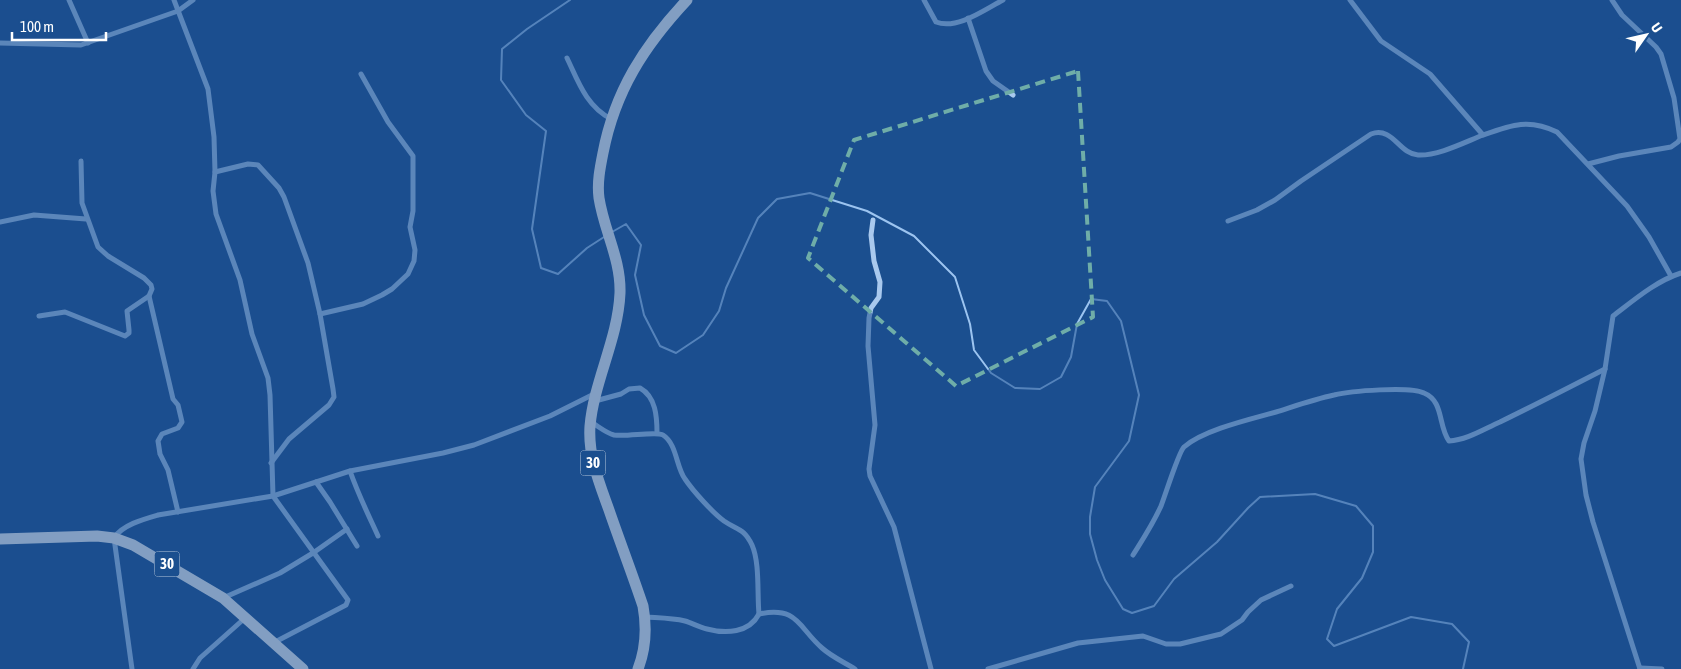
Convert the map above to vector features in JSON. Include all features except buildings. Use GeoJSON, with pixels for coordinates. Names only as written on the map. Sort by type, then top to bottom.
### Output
{"type":"FeatureCollection","features":[{"type":"Feature","properties":{"kind":"highway","name":"30"},"geometry":{"type":"LineString","coordinates":[[638,669],[646,640],[645,617],[635,581],[593,465],[590,447],[591,422],[611,343],[619,300],[620,275],[604,220],[598,187],[601,160],[611,119],[626,83],[640,59],[668,20],[687,0]]}},
{"type":"Feature","properties":{"kind":"highway","name":"30"},"geometry":{"type":"LineString","coordinates":[[0,539],[97,536],[114,538],[140,548],[223,598],[303,669]]}},
{"type":"Feature","properties":{"kind":"street"},"geometry":{"type":"LineString","coordinates":[[69,0],[88,44]]}},
{"type":"Feature","properties":{"kind":"street"},"geometry":{"type":"LineString","coordinates":[[174,0],[208,89],[214,137],[215,172],[213,191],[216,214],[240,280],[252,334],[268,378],[270,395],[270,464],[273,496],[348,600],[348,603],[274,642]]}},
{"type":"Feature","properties":{"kind":"street"},"geometry":{"type":"LineString","coordinates":[[0,43],[73,46],[88,44],[178,12],[193,0]]}},
{"type":"Feature","properties":{"kind":"street"},"geometry":{"type":"LineString","coordinates":[[924,0],[936,22],[942,24],[968,18],[1003,0]]}},
{"type":"Feature","properties":{"kind":"street"},"geometry":{"type":"LineString","coordinates":[[1350,0],[1381,41],[1430,74],[1483,135]]}},
{"type":"Feature","properties":{"kind":"street"},"geometry":{"type":"LineString","coordinates":[[1588,164],[1619,156],[1671,147],[1680,139],[1674,98],[1661,54],[1622,15],[1612,0]]}},
{"type":"Feature","properties":{"kind":"street"},"geometry":{"type":"LineString","coordinates":[[968,18],[986,71],[994,81],[1012,95]]}},
{"type":"Feature","properties":{"kind":"street"},"geometry":{"type":"LineString","coordinates":[[566,58],[588,100],[602,115],[611,119]]}},
{"type":"Feature","properties":{"kind":"street"},"geometry":{"type":"LineString","coordinates":[[320,314],[363,304],[382,295],[392,289],[408,274],[414,261],[415,250],[410,227],[413,211],[413,156],[388,122],[361,74]]}},
{"type":"Feature","properties":{"kind":"street"},"geometry":{"type":"LineString","coordinates":[[1228,221],[1257,210],[1275,200],[1301,180],[1375,132],[1388,134],[1410,153],[1419,155],[1442,150],[1483,135],[1528,123],[1545,126],[1558,132],[1588,164],[1627,206],[1649,237],[1671,276]]}},
{"type":"Feature","properties":{"kind":"street"},"geometry":{"type":"LineString","coordinates":[[39,316],[65,312],[125,336],[130,330],[126,317],[127,311],[149,296],[152,289],[148,282],[102,252],[98,247],[83,209],[81,160]]}},
{"type":"Feature","properties":{"kind":"street"},"geometry":{"type":"LineString","coordinates":[[215,172],[248,164],[258,165],[279,188],[308,263],[320,314],[334,389],[332,402],[290,439],[270,464]]}},
{"type":"Feature","properties":{"kind":"street"},"geometry":{"type":"LineString","coordinates":[[0,222],[34,215],[86,219]]}},
{"type":"Feature","properties":{"kind":"street"},"geometry":{"type":"LineString","coordinates":[[873,220],[871,235],[874,261],[880,282],[878,297],[871,308],[869,318],[868,346],[875,425],[869,469],[871,482],[882,500],[894,527],[931,669]]}},
{"type":"Feature","properties":{"kind":"street"},"geometry":{"type":"LineString","coordinates":[[1662,669],[1640,668],[1600,547],[1586,495],[1582,459],[1584,443],[1595,410],[1605,369],[1613,316],[1642,294],[1671,276],[1681,273]]}},
{"type":"Feature","properties":{"kind":"street"},"geometry":{"type":"LineString","coordinates":[[149,296],[173,399],[178,405],[182,422],[178,428],[162,434],[158,441],[160,454],[168,470],[178,512]]}},
{"type":"Feature","properties":{"kind":"street"},"geometry":{"type":"LineString","coordinates":[[1133,556],[1150,530],[1182,448],[1192,441],[1224,427],[1335,394],[1398,389],[1423,392],[1432,398],[1438,406],[1445,436],[1449,441],[1456,441],[1473,435],[1605,369]]}},
{"type":"Feature","properties":{"kind":"street"},"geometry":{"type":"LineString","coordinates":[[132,669],[114,538],[121,531],[148,518],[273,496],[350,471],[474,445],[596,397],[621,394],[629,389],[640,388],[648,395],[655,409],[657,433]]}},
{"type":"Feature","properties":{"kind":"street"},"geometry":{"type":"LineString","coordinates":[[591,422],[614,435],[657,433],[664,436],[669,442],[680,472],[689,484],[724,521],[739,529],[752,546],[755,560],[759,614],[749,627],[728,630],[708,629],[675,619],[645,617]]}},
{"type":"Feature","properties":{"kind":"street"},"geometry":{"type":"LineString","coordinates":[[350,471],[378,536]]}},
{"type":"Feature","properties":{"kind":"street"},"geometry":{"type":"LineString","coordinates":[[316,482],[356,546]]}},
{"type":"Feature","properties":{"kind":"street"},"geometry":{"type":"LineString","coordinates":[[223,598],[268,579],[313,553],[347,529]]}},
{"type":"Feature","properties":{"kind":"street"},"geometry":{"type":"LineString","coordinates":[[988,669],[1078,643],[1143,636],[1166,644],[1180,644],[1221,634],[1242,620],[1261,600],[1291,586]]}},
{"type":"Feature","properties":{"kind":"street"},"geometry":{"type":"LineString","coordinates":[[759,614],[773,612],[789,614],[827,652],[855,669]]}},
{"type":"Feature","properties":{"kind":"street"},"geometry":{"type":"LineString","coordinates":[[193,669],[200,658],[245,618]]}},
{"type":"Feature","properties":{"kind":"highlighted area"},"geometry":{"type":"Polygon","coordinates":[[[1078,71],[1093,317],[956,386],[808,258],[854,140],[1078,71]]]}},
{"type":"Feature","properties":{"kind":"waterway"},"geometry":{"type":"LineString","coordinates":[[570,0],[527,29],[502,49],[501,80],[526,115],[546,131],[532,229],[541,268],[558,274],[587,248],[604,237]]}},
{"type":"Feature","properties":{"kind":"waterway"},"geometry":{"type":"LineString","coordinates":[[612,232],[626,224],[641,245],[635,275],[644,315],[660,346],[676,353],[703,335],[719,311],[726,288],[758,218],[777,199],[810,193],[867,211],[914,236],[955,277],[970,324],[974,350],[991,373],[1015,388],[1040,389],[1061,377],[1071,357],[1077,324],[1091,299],[1107,301],[1121,321],[1139,395],[1129,441],[1095,487],[1090,517],[1090,534],[1105,580],[1123,609],[1132,613],[1154,606],[1174,579],[1217,542],[1260,497],[1315,494],[1356,506],[1373,526],[1373,552],[1362,578],[1337,609],[1327,639],[1334,646],[1411,617],[1452,624],[1469,642],[1463,669]]}}]}
